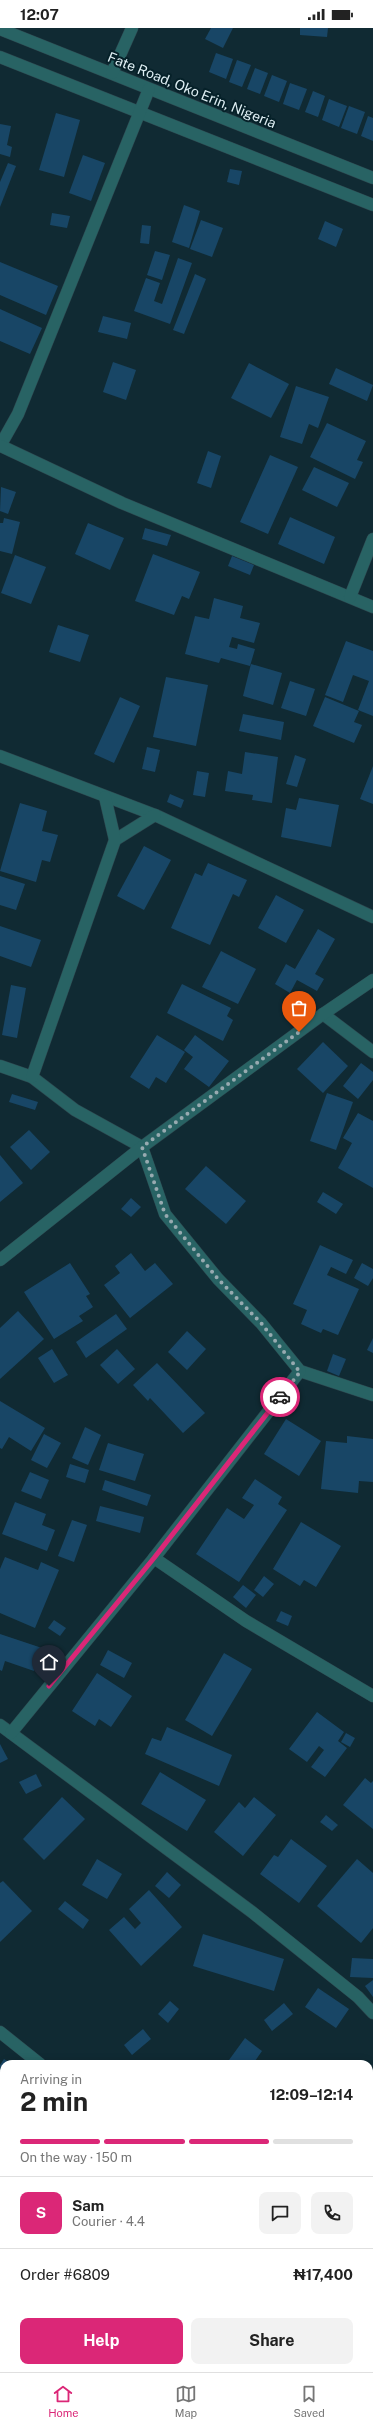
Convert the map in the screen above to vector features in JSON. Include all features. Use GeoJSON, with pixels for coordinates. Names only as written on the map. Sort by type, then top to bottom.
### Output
{"type":"FeatureCollection","features":[{"type":"Feature","properties":{"kind":"street"},"geometry":{"type":"LineString","coordinates":[[112,73],[132,28]]}},
{"type":"Feature","properties":{"kind":"street","name":"Fate Road, Oko Erin, Nigeria"},"geometry":{"type":"LineString","coordinates":[[0,29],[373,178]]}},
{"type":"Feature","properties":{"kind":"street"},"geometry":{"type":"LineString","coordinates":[[0,56],[373,205]]}},
{"type":"Feature","properties":{"kind":"street"},"geometry":{"type":"LineString","coordinates":[[149,89],[18,414],[1,446],[122,503],[373,606]]}},
{"type":"Feature","properties":{"kind":"street"},"geometry":{"type":"LineString","coordinates":[[350,597],[373,539]]}},
{"type":"Feature","properties":{"kind":"street"},"geometry":{"type":"LineString","coordinates":[[0,756],[155,815],[373,917]]}},
{"type":"Feature","properties":{"kind":"street"},"geometry":{"type":"LineString","coordinates":[[32,1077],[116,840],[105,797]]}},
{"type":"Feature","properties":{"kind":"street"},"geometry":{"type":"LineString","coordinates":[[116,840],[155,815]]}},
{"type":"Feature","properties":{"kind":"street"},"geometry":{"type":"LineString","coordinates":[[0,1260],[142,1147],[323,1014],[373,980]]}},
{"type":"Feature","properties":{"kind":"street"},"geometry":{"type":"LineString","coordinates":[[323,1014],[373,1052]]}},
{"type":"Feature","properties":{"kind":"street"},"geometry":{"type":"LineString","coordinates":[[0,1066],[32,1077],[75,1110],[142,1147],[165,1214],[218,1279],[261,1323],[300,1372],[373,1396]]}},
{"type":"Feature","properties":{"kind":"street"},"geometry":{"type":"LineString","coordinates":[[12,1733],[154,1558],[300,1372]]}},
{"type":"Feature","properties":{"kind":"street"},"geometry":{"type":"LineString","coordinates":[[154,1558],[246,1621],[373,1696]]}},
{"type":"Feature","properties":{"kind":"street"},"geometry":{"type":"LineString","coordinates":[[0,1725],[252,1912],[358,1997],[373,2013]]}},
{"type":"Feature","properties":{"kind":"street"},"geometry":{"type":"LineString","coordinates":[[0,2032],[35,2060]]}},
{"type":"Feature","properties":{"kind":"building"},"geometry":{"type":"Polygon","coordinates":[[[211,28],[233,28],[223,48],[205,39],[211,28]]]}},
{"type":"Feature","properties":{"kind":"building"},"geometry":{"type":"Polygon","coordinates":[[[300,28],[328,28],[327,37],[300,35],[300,28]]]}},
{"type":"Feature","properties":{"kind":"building"},"geometry":{"type":"Polygon","coordinates":[[[216,53],[233,59],[226,79],[209,72],[216,53]]]}},
{"type":"Feature","properties":{"kind":"building"},"geometry":{"type":"Polygon","coordinates":[[[237,60],[251,65],[242,87],[229,82],[237,60]]]}},
{"type":"Feature","properties":{"kind":"building"},"geometry":{"type":"Polygon","coordinates":[[[255,68],[268,73],[260,94],[247,89],[255,68]]]}},
{"type":"Feature","properties":{"kind":"building"},"geometry":{"type":"Polygon","coordinates":[[[272,75],[287,81],[279,102],[264,96],[272,75]]]}},
{"type":"Feature","properties":{"kind":"building"},"geometry":{"type":"Polygon","coordinates":[[[290,83],[307,89],[299,110],[283,104],[290,83]]]}},
{"type":"Feature","properties":{"kind":"building"},"geometry":{"type":"Polygon","coordinates":[[[313,91],[325,96],[318,117],[305,112],[313,91]]]}},
{"type":"Feature","properties":{"kind":"building"},"geometry":{"type":"Polygon","coordinates":[[[329,99],[347,106],[339,127],[322,120],[329,99]]]}},
{"type":"Feature","properties":{"kind":"building"},"geometry":{"type":"Polygon","coordinates":[[[349,106],[365,112],[357,134],[341,128],[349,106]]]}},
{"type":"Feature","properties":{"kind":"building"},"geometry":{"type":"Polygon","coordinates":[[[56,113],[80,120],[64,177],[39,170],[56,113]]]}},
{"type":"Feature","properties":{"kind":"building"},"geometry":{"type":"Polygon","coordinates":[[[368,116],[373,118],[373,141],[361,136],[368,116]]]}},
{"type":"Feature","properties":{"kind":"building"},"geometry":{"type":"Polygon","coordinates":[[[0,124],[11,126],[7,145],[12,147],[10,157],[0,154],[0,124]]]}},
{"type":"Feature","properties":{"kind":"building"},"geometry":{"type":"Polygon","coordinates":[[[83,155],[105,163],[91,201],[69,193],[83,155]]]}},
{"type":"Feature","properties":{"kind":"building"},"geometry":{"type":"Polygon","coordinates":[[[8,163],[16,166],[0,207],[0,182],[8,163]]]}},
{"type":"Feature","properties":{"kind":"building"},"geometry":{"type":"Polygon","coordinates":[[[230,169],[242,171],[239,185],[227,182],[230,169]]]}},
{"type":"Feature","properties":{"kind":"building"},"geometry":{"type":"Polygon","coordinates":[[[184,205],[200,211],[189,248],[172,242],[184,205]]]}},
{"type":"Feature","properties":{"kind":"building"},"geometry":{"type":"Polygon","coordinates":[[[52,213],[70,216],[67,228],[50,225],[52,213]]]}},
{"type":"Feature","properties":{"kind":"building"},"geometry":{"type":"Polygon","coordinates":[[[201,220],[223,228],[212,257],[190,249],[201,220]]]}},
{"type":"Feature","properties":{"kind":"building"},"geometry":{"type":"Polygon","coordinates":[[[325,221],[343,229],[336,247],[318,239],[325,221]]]}},
{"type":"Feature","properties":{"kind":"building"},"geometry":{"type":"Polygon","coordinates":[[[142,225],[151,226],[149,244],[140,243],[142,225]]]}},
{"type":"Feature","properties":{"kind":"building"},"geometry":{"type":"Polygon","coordinates":[[[155,251],[170,255],[162,280],[147,275],[155,251]]]}},
{"type":"Feature","properties":{"kind":"building"},"geometry":{"type":"Polygon","coordinates":[[[178,258],[192,263],[170,324],[134,311],[146,278],[160,283],[154,301],[162,304],[178,258]]]}},
{"type":"Feature","properties":{"kind":"building"},"geometry":{"type":"Polygon","coordinates":[[[0,262],[58,286],[46,315],[0,295],[0,262]]]}},
{"type":"Feature","properties":{"kind":"building"},"geometry":{"type":"Polygon","coordinates":[[[195,274],[206,279],[184,334],[173,330],[195,274]]]}},
{"type":"Feature","properties":{"kind":"building"},"geometry":{"type":"Polygon","coordinates":[[[0,309],[42,328],[30,354],[0,341],[0,309]]]}},
{"type":"Feature","properties":{"kind":"building"},"geometry":{"type":"Polygon","coordinates":[[[103,316],[131,323],[127,339],[98,332],[103,316]]]}},
{"type":"Feature","properties":{"kind":"building"},"geometry":{"type":"Polygon","coordinates":[[[113,362],[136,370],[126,400],[103,392],[113,362]]]}},
{"type":"Feature","properties":{"kind":"building"},"geometry":{"type":"Polygon","coordinates":[[[249,363],[289,384],[271,418],[231,398],[249,363]]]}},
{"type":"Feature","properties":{"kind":"building"},"geometry":{"type":"Polygon","coordinates":[[[336,368],[373,385],[367,401],[329,384],[336,368]]]}},
{"type":"Feature","properties":{"kind":"building"},"geometry":{"type":"Polygon","coordinates":[[[296,386],[329,397],[318,428],[309,424],[302,444],[280,437],[296,386]]]}},
{"type":"Feature","properties":{"kind":"building"},"geometry":{"type":"Polygon","coordinates":[[[327,423],[366,441],[357,460],[363,462],[355,479],[310,457],[327,423]]]}},
{"type":"Feature","properties":{"kind":"building"},"geometry":{"type":"Polygon","coordinates":[[[208,451],[221,456],[211,488],[197,483],[208,451]]]}},
{"type":"Feature","properties":{"kind":"building"},"geometry":{"type":"Polygon","coordinates":[[[270,455],[298,467],[268,534],[240,522],[270,455]]]}},
{"type":"Feature","properties":{"kind":"building"},"geometry":{"type":"Polygon","coordinates":[[[314,467],[349,483],[337,507],[302,490],[314,467]]]}},
{"type":"Feature","properties":{"kind":"building"},"geometry":{"type":"Polygon","coordinates":[[[1,487],[16,492],[8,514],[0,511],[1,487]]]}},
{"type":"Feature","properties":{"kind":"building"},"geometry":{"type":"Polygon","coordinates":[[[290,517],[335,537],[324,564],[278,544],[290,517]]]}},
{"type":"Feature","properties":{"kind":"building"},"geometry":{"type":"Polygon","coordinates":[[[4,518],[20,522],[12,554],[0,551],[0,523],[3,523],[4,518]]]}},
{"type":"Feature","properties":{"kind":"building"},"geometry":{"type":"Polygon","coordinates":[[[88,523],[124,538],[110,570],[75,554],[88,523]]]}},
{"type":"Feature","properties":{"kind":"building"},"geometry":{"type":"Polygon","coordinates":[[[145,528],[171,535],[167,546],[142,539],[145,528]]]}},
{"type":"Feature","properties":{"kind":"building"},"geometry":{"type":"Polygon","coordinates":[[[153,554],[200,572],[189,599],[182,596],[174,615],[135,601],[153,554]]]}},
{"type":"Feature","properties":{"kind":"building"},"geometry":{"type":"Polygon","coordinates":[[[15,555],[46,567],[31,604],[1,593],[15,555]]]}},
{"type":"Feature","properties":{"kind":"building"},"geometry":{"type":"Polygon","coordinates":[[[232,556],[254,565],[250,575],[228,566],[232,556]]]}},
{"type":"Feature","properties":{"kind":"building"},"geometry":{"type":"Polygon","coordinates":[[[214,598],[243,606],[240,618],[260,623],[254,643],[232,637],[229,647],[237,649],[238,644],[255,649],[250,666],[221,658],[219,663],[185,654],[195,616],[209,619],[214,598]]]}},
{"type":"Feature","properties":{"kind":"building"},"geometry":{"type":"Polygon","coordinates":[[[58,625],[89,635],[80,662],[49,652],[58,625]]]}},
{"type":"Feature","properties":{"kind":"building"},"geometry":{"type":"Polygon","coordinates":[[[346,641],[373,651],[373,716],[358,710],[369,681],[353,675],[343,702],[325,695],[346,641]]]}},
{"type":"Feature","properties":{"kind":"building"},"geometry":{"type":"Polygon","coordinates":[[[251,664],[282,673],[273,705],[243,696],[251,664]]]}},
{"type":"Feature","properties":{"kind":"building"},"geometry":{"type":"Polygon","coordinates":[[[166,677],[208,685],[196,746],[153,737],[166,677]]]}},
{"type":"Feature","properties":{"kind":"building"},"geometry":{"type":"Polygon","coordinates":[[[290,681],[315,689],[306,716],[281,708],[290,681]]]}},
{"type":"Feature","properties":{"kind":"building"},"geometry":{"type":"Polygon","coordinates":[[[120,697],[140,706],[114,763],[94,754],[120,697]]]}},
{"type":"Feature","properties":{"kind":"building"},"geometry":{"type":"Polygon","coordinates":[[[325,697],[359,711],[354,722],[362,725],[354,743],[313,726],[325,697]]]}},
{"type":"Feature","properties":{"kind":"building"},"geometry":{"type":"Polygon","coordinates":[[[243,714],[284,722],[281,740],[239,731],[243,714]]]}},
{"type":"Feature","properties":{"kind":"building"},"geometry":{"type":"Polygon","coordinates":[[[147,747],[160,750],[155,772],[142,769],[147,747]]]}},
{"type":"Feature","properties":{"kind":"building"},"geometry":{"type":"Polygon","coordinates":[[[245,752],[278,757],[272,803],[252,800],[253,795],[225,791],[228,771],[242,774],[245,752]]]}},
{"type":"Feature","properties":{"kind":"building"},"geometry":{"type":"Polygon","coordinates":[[[295,755],[306,759],[297,787],[286,784],[295,755]]]}},
{"type":"Feature","properties":{"kind":"building"},"geometry":{"type":"Polygon","coordinates":[[[373,766],[373,804],[360,799],[373,766]]]}},
{"type":"Feature","properties":{"kind":"building"},"geometry":{"type":"Polygon","coordinates":[[[197,771],[209,773],[205,797],[193,795],[197,771]]]}},
{"type":"Feature","properties":{"kind":"building"},"geometry":{"type":"Polygon","coordinates":[[[170,794],[184,800],[181,808],[167,802],[170,794]]]}},
{"type":"Feature","properties":{"kind":"building"},"geometry":{"type":"Polygon","coordinates":[[[299,798],[339,805],[331,847],[281,837],[286,808],[296,810],[299,798]]]}},
{"type":"Feature","properties":{"kind":"building"},"geometry":{"type":"Polygon","coordinates":[[[20,803],[47,811],[42,831],[58,835],[50,862],[42,860],[36,882],[0,871],[20,803]]]}},
{"type":"Feature","properties":{"kind":"building"},"geometry":{"type":"Polygon","coordinates":[[[144,846],[171,860],[144,910],[117,896],[144,846]]]}},
{"type":"Feature","properties":{"kind":"building"},"geometry":{"type":"Polygon","coordinates":[[[208,863],[247,880],[239,897],[233,894],[210,945],[171,928],[195,873],[202,876],[208,863]]]}},
{"type":"Feature","properties":{"kind":"building"},"geometry":{"type":"Polygon","coordinates":[[[0,876],[25,884],[16,910],[0,905],[0,876]]]}},
{"type":"Feature","properties":{"kind":"building"},"geometry":{"type":"Polygon","coordinates":[[[276,895],[304,910],[286,943],[258,928],[276,895]]]}},
{"type":"Feature","properties":{"kind":"building"},"geometry":{"type":"Polygon","coordinates":[[[0,926],[41,940],[31,967],[0,956],[0,926]]]}},
{"type":"Feature","properties":{"kind":"building"},"geometry":{"type":"Polygon","coordinates":[[[318,929],[335,939],[315,974],[324,979],[317,991],[297,980],[290,993],[275,984],[286,964],[295,969],[318,929]]]}},
{"type":"Feature","properties":{"kind":"building"},"geometry":{"type":"Polygon","coordinates":[[[221,951],[256,969],[238,1004],[202,987],[221,951]]]}},
{"type":"Feature","properties":{"kind":"building"},"geometry":{"type":"Polygon","coordinates":[[[182,984],[231,1008],[227,1016],[233,1020],[223,1041],[167,1013],[182,984]]]}},
{"type":"Feature","properties":{"kind":"building"},"geometry":{"type":"Polygon","coordinates":[[[11,985],[26,988],[17,1038],[2,1035],[11,985]]]}},
{"type":"Feature","properties":{"kind":"building"},"geometry":{"type":"Polygon","coordinates":[[[157,1035],[185,1052],[166,1083],[156,1077],[149,1089],[130,1077],[157,1035]]]}},
{"type":"Feature","properties":{"kind":"building"},"geometry":{"type":"Polygon","coordinates":[[[195,1035],[229,1061],[209,1087],[184,1069],[193,1057],[184,1050],[195,1035]]]}},
{"type":"Feature","properties":{"kind":"building"},"geometry":{"type":"Polygon","coordinates":[[[323,1042],[348,1066],[323,1093],[297,1069],[323,1042]]]}},
{"type":"Feature","properties":{"kind":"building"},"geometry":{"type":"Polygon","coordinates":[[[361,1063],[373,1072],[373,1080],[358,1099],[343,1086],[361,1063]]]}},
{"type":"Feature","properties":{"kind":"building"},"geometry":{"type":"Polygon","coordinates":[[[327,1093],[353,1102],[336,1150],[310,1141],[327,1093]]]}},
{"type":"Feature","properties":{"kind":"building"},"geometry":{"type":"Polygon","coordinates":[[[12,1094],[38,1102],[35,1110],[9,1102],[12,1094]]]}},
{"type":"Feature","properties":{"kind":"building"},"geometry":{"type":"Polygon","coordinates":[[[358,1113],[373,1121],[373,1188],[338,1168],[352,1143],[343,1138],[358,1113]]]}},
{"type":"Feature","properties":{"kind":"building"},"geometry":{"type":"Polygon","coordinates":[[[29,1130],[50,1152],[31,1170],[10,1147],[29,1130]]]}},
{"type":"Feature","properties":{"kind":"building"},"geometry":{"type":"Polygon","coordinates":[[[0,1155],[23,1183],[0,1202],[0,1155]]]}},
{"type":"Feature","properties":{"kind":"building"},"geometry":{"type":"Polygon","coordinates":[[[206,1166],[246,1201],[226,1224],[185,1189],[206,1166]]]}},
{"type":"Feature","properties":{"kind":"building"},"geometry":{"type":"Polygon","coordinates":[[[323,1192],[343,1204],[336,1214],[317,1202],[323,1192]]]}},
{"type":"Feature","properties":{"kind":"building"},"geometry":{"type":"Polygon","coordinates":[[[131,1198],[141,1207],[131,1217],[121,1209],[131,1198]]]}},
{"type":"Feature","properties":{"kind":"building"},"geometry":{"type":"Polygon","coordinates":[[[320,1245],[353,1260],[346,1274],[331,1267],[327,1275],[359,1289],[338,1335],[323,1329],[321,1333],[301,1324],[307,1310],[293,1304],[320,1245]]]}},
{"type":"Feature","properties":{"kind":"building"},"geometry":{"type":"Polygon","coordinates":[[[131,1253],[145,1271],[155,1263],[173,1284],[130,1318],[104,1285],[120,1273],[115,1266],[131,1253]]]}},
{"type":"Feature","properties":{"kind":"building"},"geometry":{"type":"Polygon","coordinates":[[[70,1263],[90,1294],[86,1296],[93,1307],[79,1316],[83,1321],[54,1339],[24,1292],[70,1263]]]}},
{"type":"Feature","properties":{"kind":"building"},"geometry":{"type":"Polygon","coordinates":[[[362,1263],[373,1269],[373,1278],[368,1286],[354,1278],[362,1263]]]}},
{"type":"Feature","properties":{"kind":"building"},"geometry":{"type":"Polygon","coordinates":[[[18,1311],[44,1339],[0,1379],[0,1328],[18,1311]]]}},
{"type":"Feature","properties":{"kind":"building"},"geometry":{"type":"Polygon","coordinates":[[[116,1314],[127,1329],[86,1358],[76,1342],[116,1314]]]}},
{"type":"Feature","properties":{"kind":"building"},"geometry":{"type":"Polygon","coordinates":[[[187,1331],[206,1349],[187,1370],[168,1352],[187,1331]]]}},
{"type":"Feature","properties":{"kind":"building"},"geometry":{"type":"Polygon","coordinates":[[[373,1338],[373,1353],[367,1350],[373,1338]]]}},
{"type":"Feature","properties":{"kind":"building"},"geometry":{"type":"Polygon","coordinates":[[[52,1349],[68,1375],[54,1383],[38,1358],[52,1349]]]}},
{"type":"Feature","properties":{"kind":"building"},"geometry":{"type":"Polygon","coordinates":[[[117,1349],[135,1369],[118,1384],[100,1365],[117,1349]]]}},
{"type":"Feature","properties":{"kind":"building"},"geometry":{"type":"Polygon","coordinates":[[[333,1354],[346,1359],[339,1376],[327,1371],[333,1354]]]}},
{"type":"Feature","properties":{"kind":"building"},"geometry":{"type":"Polygon","coordinates":[[[157,1363],[205,1413],[183,1433],[150,1398],[148,1401],[133,1385],[157,1363]]]}},
{"type":"Feature","properties":{"kind":"building"},"geometry":{"type":"Polygon","coordinates":[[[0,1401],[45,1428],[31,1451],[9,1437],[2,1449],[0,1448],[0,1401]]]}},
{"type":"Feature","properties":{"kind":"building"},"geometry":{"type":"Polygon","coordinates":[[[286,1419],[321,1441],[299,1476],[264,1454],[286,1419]]]}},
{"type":"Feature","properties":{"kind":"building"},"geometry":{"type":"Polygon","coordinates":[[[85,1427],[101,1435],[88,1465],[72,1458],[85,1427]]]}},
{"type":"Feature","properties":{"kind":"building"},"geometry":{"type":"Polygon","coordinates":[[[44,1434],[61,1443],[47,1468],[31,1460],[44,1434]]]}},
{"type":"Feature","properties":{"kind":"building"},"geometry":{"type":"Polygon","coordinates":[[[347,1436],[373,1439],[373,1482],[359,1481],[358,1493],[321,1489],[326,1441],[347,1443],[347,1436]]]}},
{"type":"Feature","properties":{"kind":"building"},"geometry":{"type":"Polygon","coordinates":[[[108,1443],[144,1454],[135,1481],[99,1470],[108,1443]]]}},
{"type":"Feature","properties":{"kind":"building"},"geometry":{"type":"Polygon","coordinates":[[[70,1464],[89,1470],[85,1483],[66,1477],[70,1464]]]}},
{"type":"Feature","properties":{"kind":"building"},"geometry":{"type":"Polygon","coordinates":[[[30,1472],[49,1480],[41,1499],[21,1491],[30,1472]]]}},
{"type":"Feature","properties":{"kind":"building"},"geometry":{"type":"Polygon","coordinates":[[[255,1479],[282,1497],[278,1504],[287,1510],[239,1582],[196,1554],[227,1508],[244,1519],[254,1505],[242,1498],[255,1479]]]}},
{"type":"Feature","properties":{"kind":"building"},"geometry":{"type":"Polygon","coordinates":[[[105,1480],[151,1495],[147,1506],[102,1490],[105,1480]]]}},
{"type":"Feature","properties":{"kind":"building"},"geometry":{"type":"Polygon","coordinates":[[[15,1502],[46,1514],[42,1525],[55,1530],[47,1551],[2,1534],[15,1502]]]}},
{"type":"Feature","properties":{"kind":"building"},"geometry":{"type":"Polygon","coordinates":[[[100,1506],[144,1517],[140,1533],[96,1521],[100,1506]]]}},
{"type":"Feature","properties":{"kind":"building"},"geometry":{"type":"Polygon","coordinates":[[[72,1520],[87,1525],[74,1562],[58,1556],[72,1520]]]}},
{"type":"Feature","properties":{"kind":"building"},"geometry":{"type":"Polygon","coordinates":[[[301,1522],[341,1546],[316,1587],[304,1580],[300,1586],[273,1569],[301,1522]]]}},
{"type":"Feature","properties":{"kind":"building"},"geometry":{"type":"Polygon","coordinates":[[[5,1557],[38,1570],[41,1562],[59,1570],[35,1628],[0,1613],[0,1569],[5,1557]]]}},
{"type":"Feature","properties":{"kind":"building"},"geometry":{"type":"Polygon","coordinates":[[[264,1576],[274,1584],[263,1597],[254,1590],[264,1576]]]}},
{"type":"Feature","properties":{"kind":"building"},"geometry":{"type":"Polygon","coordinates":[[[243,1585],[256,1595],[246,1608],[233,1597],[243,1585]]]}},
{"type":"Feature","properties":{"kind":"building"},"geometry":{"type":"Polygon","coordinates":[[[281,1611],[292,1616],[288,1626],[276,1621],[281,1611]]]}},
{"type":"Feature","properties":{"kind":"building"},"geometry":{"type":"Polygon","coordinates":[[[54,1620],[66,1628],[60,1636],[48,1628],[54,1620]]]}},
{"type":"Feature","properties":{"kind":"building"},"geometry":{"type":"Polygon","coordinates":[[[0,1634],[42,1648],[34,1671],[5,1661],[2,1671],[0,1670],[0,1634]]]}},
{"type":"Feature","properties":{"kind":"building"},"geometry":{"type":"Polygon","coordinates":[[[108,1650],[132,1663],[124,1678],[100,1665],[108,1650]]]}},
{"type":"Feature","properties":{"kind":"building"},"geometry":{"type":"Polygon","coordinates":[[[224,1653],[252,1669],[212,1736],[185,1720],[224,1653]]]}},
{"type":"Feature","properties":{"kind":"building"},"geometry":{"type":"Polygon","coordinates":[[[97,1673],[132,1696],[111,1727],[99,1719],[95,1726],[72,1711],[97,1673]]]}},
{"type":"Feature","properties":{"kind":"building"},"geometry":{"type":"Polygon","coordinates":[[[317,1712],[344,1732],[338,1741],[347,1748],[325,1777],[311,1767],[324,1750],[319,1746],[307,1762],[289,1749],[317,1712]]]}},
{"type":"Feature","properties":{"kind":"building"},"geometry":{"type":"Polygon","coordinates":[[[167,1727],[232,1755],[219,1786],[145,1754],[152,1738],[161,1741],[167,1727]]]}},
{"type":"Feature","properties":{"kind":"building"},"geometry":{"type":"Polygon","coordinates":[[[346,1733],[355,1738],[350,1747],[341,1742],[346,1733]]]}},
{"type":"Feature","properties":{"kind":"building"},"geometry":{"type":"Polygon","coordinates":[[[0,1744],[8,1759],[0,1763],[0,1744]]]}},
{"type":"Feature","properties":{"kind":"building"},"geometry":{"type":"Polygon","coordinates":[[[160,1772],[206,1800],[187,1831],[141,1804],[160,1772]]]}},
{"type":"Feature","properties":{"kind":"building"},"geometry":{"type":"Polygon","coordinates":[[[36,1774],[42,1786],[26,1794],[19,1782],[36,1774]]]}},
{"type":"Feature","properties":{"kind":"building"},"geometry":{"type":"Polygon","coordinates":[[[365,1778],[371,1783],[373,1781],[373,1829],[343,1805],[365,1778]]]}},
{"type":"Feature","properties":{"kind":"building"},"geometry":{"type":"Polygon","coordinates":[[[62,1797],[85,1819],[44,1860],[23,1839],[62,1797]]]}},
{"type":"Feature","properties":{"kind":"building"},"geometry":{"type":"Polygon","coordinates":[[[254,1797],[276,1815],[243,1856],[214,1832],[239,1802],[245,1808],[254,1797]]]}},
{"type":"Feature","properties":{"kind":"building"},"geometry":{"type":"Polygon","coordinates":[[[326,1815],[338,1825],[332,1831],[320,1822],[326,1815]]]}},
{"type":"Feature","properties":{"kind":"building"},"geometry":{"type":"Polygon","coordinates":[[[291,1839],[327,1866],[299,1903],[260,1874],[274,1855],[278,1857],[291,1839]]]}},
{"type":"Feature","properties":{"kind":"building"},"geometry":{"type":"Polygon","coordinates":[[[97,1859],[122,1874],[107,1899],[82,1885],[97,1859]]]}},
{"type":"Feature","properties":{"kind":"building"},"geometry":{"type":"Polygon","coordinates":[[[357,1859],[373,1873],[373,1928],[361,1943],[317,1906],[357,1859]]]}},
{"type":"Feature","properties":{"kind":"building"},"geometry":{"type":"Polygon","coordinates":[[[167,1872],[181,1885],[169,1898],[155,1886],[167,1872]]]}},
{"type":"Feature","properties":{"kind":"building"},"geometry":{"type":"Polygon","coordinates":[[[3,1881],[32,1911],[0,1942],[0,1883],[3,1881]]]}},
{"type":"Feature","properties":{"kind":"building"},"geometry":{"type":"Polygon","coordinates":[[[149,1890],[182,1927],[141,1966],[109,1930],[124,1917],[135,1929],[141,1923],[129,1909],[149,1890]]]}},
{"type":"Feature","properties":{"kind":"building"},"geometry":{"type":"Polygon","coordinates":[[[65,1901],[89,1920],[83,1929],[58,1909],[65,1901]]]}},
{"type":"Feature","properties":{"kind":"building"},"geometry":{"type":"Polygon","coordinates":[[[203,1934],[284,1959],[274,1991],[193,1966],[203,1934]]]}},
{"type":"Feature","properties":{"kind":"building"},"geometry":{"type":"Polygon","coordinates":[[[352,1958],[373,1959],[373,1978],[350,1977],[352,1958]]]}},
{"type":"Feature","properties":{"kind":"building"},"geometry":{"type":"Polygon","coordinates":[[[373,1980],[373,1997],[365,1986],[373,1980]]]}},
{"type":"Feature","properties":{"kind":"building"},"geometry":{"type":"Polygon","coordinates":[[[318,1988],[349,2009],[336,2028],[305,2007],[318,1988]]]}},
{"type":"Feature","properties":{"kind":"building"},"geometry":{"type":"Polygon","coordinates":[[[170,2001],[179,2009],[168,2023],[158,2014],[170,2001]]]}},
{"type":"Feature","properties":{"kind":"building"},"geometry":{"type":"Polygon","coordinates":[[[284,2003],[293,2014],[272,2031],[264,2020],[284,2003]]]}},
{"type":"Feature","properties":{"kind":"building"},"geometry":{"type":"Polygon","coordinates":[[[143,2029],[151,2039],[132,2055],[124,2045],[143,2029]]]}},
{"type":"Feature","properties":{"kind":"building"},"geometry":{"type":"Polygon","coordinates":[[[245,2038],[262,2051],[256,2060],[229,2060],[245,2038]]]}},
{"type":"Feature","properties":{"kind":"way so far"},"geometry":{"type":"LineString","coordinates":[[280,1397],[300,1372],[261,1323],[218,1279],[165,1214],[142,1147],[299,1032]]}},
{"type":"Feature","properties":{"kind":"route"},"geometry":{"type":"LineString","coordinates":[[49,1686],[154,1558],[280,1397]]}}]}
